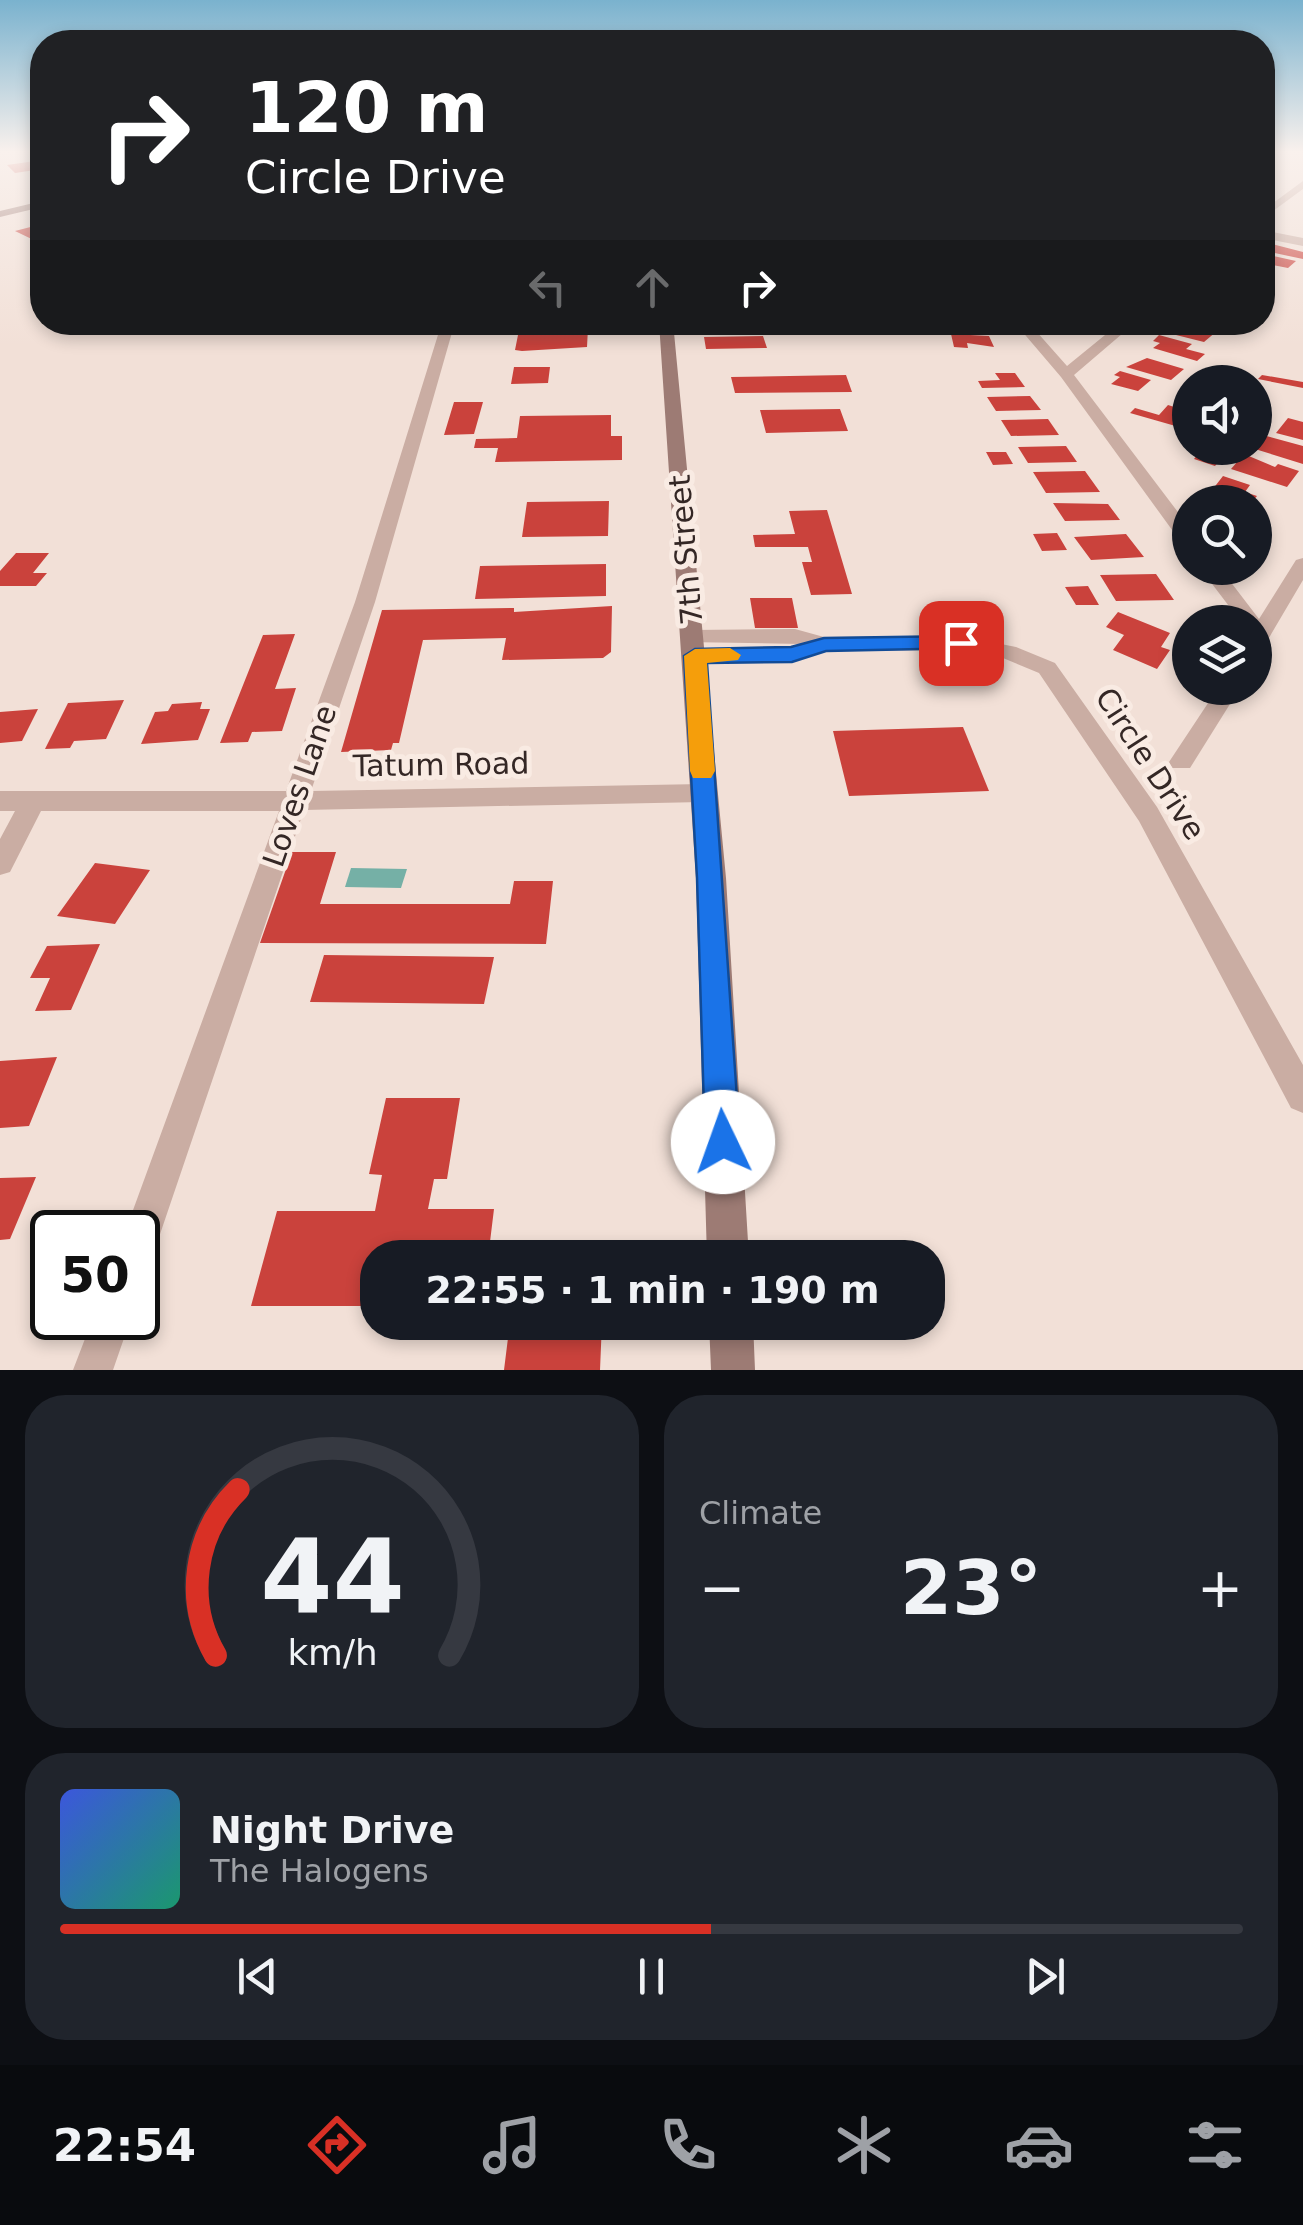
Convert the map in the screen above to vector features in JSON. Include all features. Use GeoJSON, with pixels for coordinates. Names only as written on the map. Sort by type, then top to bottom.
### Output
{"type":"FeatureCollection","features":[{"type":"Feature","properties":{"kind":"main road","name":"7th Street"},"geometry":{"type":"LineString","coordinates":[[667,335],[704,793],[727,1240]]}},
{"type":"Feature","properties":{"kind":"main road"},"geometry":{"type":"LineString","coordinates":[[731,1340],[733,1370]]}},
{"type":"Feature","properties":{"kind":"street"},"geometry":{"type":"LineString","coordinates":[[1275,237],[1303,242]]}},
{"type":"Feature","properties":{"kind":"street","name":"Loves Lane"},"geometry":{"type":"LineString","coordinates":[[151,1210],[365,602],[445,335]]}},
{"type":"Feature","properties":{"kind":"street"},"geometry":{"type":"LineString","coordinates":[[1032,335],[1066,374],[1172,517]]}},
{"type":"Feature","properties":{"kind":"street"},"geometry":{"type":"LineString","coordinates":[[1066,374],[1114,335]]}},
{"type":"Feature","properties":{"kind":"street"},"geometry":{"type":"LineString","coordinates":[[1272,617],[1294,597],[1303,564]]}},
{"type":"Feature","properties":{"kind":"street","name":"Circle Drive"},"geometry":{"type":"LineString","coordinates":[[694,646],[792,654],[824,644],[961,643],[1008,652],[1047,668],[1148,814],[1303,1097]]}},
{"type":"Feature","properties":{"kind":"street"},"geometry":{"type":"LineString","coordinates":[[1182,762],[1218,705]]}},
{"type":"Feature","properties":{"kind":"street","name":"Tatum Road"},"geometry":{"type":"LineString","coordinates":[[0,801],[296,801],[704,793]]}},
{"type":"Feature","properties":{"kind":"street"},"geometry":{"type":"LineString","coordinates":[[0,864],[34,800]]}},
{"type":"Feature","properties":{"kind":"street"},"geometry":{"type":"LineString","coordinates":[[93,1370],[104,1340]]}},
{"type":"Feature","properties":{"kind":"water"},"geometry":{"type":"Polygon","coordinates":[[[351,868],[407,869],[401,888],[345,887],[351,868]]]}},
{"type":"Feature","properties":{"kind":"building"},"geometry":{"type":"Polygon","coordinates":[[[30,227],[30,238],[15,231],[30,227]]]}},
{"type":"Feature","properties":{"kind":"building"},"geometry":{"type":"Polygon","coordinates":[[[1275,245],[1303,252],[1303,259],[1275,253],[1275,245]]]}},
{"type":"Feature","properties":{"kind":"building"},"geometry":{"type":"Polygon","coordinates":[[[1275,256],[1296,261],[1288,268],[1275,266],[1275,256]]]}},
{"type":"Feature","properties":{"kind":"building"},"geometry":{"type":"Polygon","coordinates":[[[518,335],[588,335],[587,347],[515,350],[518,335]]]}},
{"type":"Feature","properties":{"kind":"building"},"geometry":{"type":"Polygon","coordinates":[[[951,335],[989,336],[994,347],[967,343],[968,348],[954,347],[951,335]]]}},
{"type":"Feature","properties":{"kind":"building"},"geometry":{"type":"Polygon","coordinates":[[[1159,335],[1192,344],[1186,349],[1205,354],[1197,361],[1153,348],[1160,343],[1153,341],[1159,335]]]}},
{"type":"Feature","properties":{"kind":"building"},"geometry":{"type":"Polygon","coordinates":[[[1176,335],[1212,335],[1204,342],[1176,335]]]}},
{"type":"Feature","properties":{"kind":"building"},"geometry":{"type":"Polygon","coordinates":[[[763,336],[767,348],[706,349],[704,337],[763,336]]]}},
{"type":"Feature","properties":{"kind":"building"},"geometry":{"type":"Polygon","coordinates":[[[1147,358],[1172,365],[1172,379],[1171,380],[1126,367],[1147,358]]]}},
{"type":"Feature","properties":{"kind":"building"},"geometry":{"type":"Polygon","coordinates":[[[514,367],[550,367],[548,383],[511,384],[514,367]]]}},
{"type":"Feature","properties":{"kind":"building"},"geometry":{"type":"Polygon","coordinates":[[[1120,371],[1151,380],[1138,391],[1111,384],[1120,377],[1114,375],[1120,371]]]}},
{"type":"Feature","properties":{"kind":"building"},"geometry":{"type":"Polygon","coordinates":[[[995,373],[1015,373],[1025,387],[982,388],[978,381],[1000,380],[995,373]]]}},
{"type":"Feature","properties":{"kind":"building"},"geometry":{"type":"Polygon","coordinates":[[[846,375],[852,392],[735,393],[731,377],[846,375]]]}},
{"type":"Feature","properties":{"kind":"building"},"geometry":{"type":"Polygon","coordinates":[[[1272,377],[1303,382],[1303,388],[1272,382],[1272,377]]]}},
{"type":"Feature","properties":{"kind":"building"},"geometry":{"type":"Polygon","coordinates":[[[1030,396],[1041,410],[996,411],[987,397],[1030,396]]]}},
{"type":"Feature","properties":{"kind":"building"},"geometry":{"type":"Polygon","coordinates":[[[454,402],[483,402],[474,434],[444,435],[454,402]]]}},
{"type":"Feature","properties":{"kind":"building"},"geometry":{"type":"Polygon","coordinates":[[[1168,405],[1172,406],[1172,425],[1130,413],[1135,408],[1159,415],[1168,405]]]}},
{"type":"Feature","properties":{"kind":"building"},"geometry":{"type":"Polygon","coordinates":[[[840,409],[848,431],[766,433],[760,410],[840,409]]]}},
{"type":"Feature","properties":{"kind":"building"},"geometry":{"type":"Polygon","coordinates":[[[611,415],[611,436],[622,436],[622,460],[495,462],[498,448],[474,448],[476,439],[517,438],[520,416],[611,415]]]}},
{"type":"Feature","properties":{"kind":"building"},"geometry":{"type":"Polygon","coordinates":[[[1288,418],[1303,422],[1303,440],[1276,433],[1288,418]]]}},
{"type":"Feature","properties":{"kind":"building"},"geometry":{"type":"Polygon","coordinates":[[[1048,419],[1059,435],[1011,436],[1001,420],[1048,419]]]}},
{"type":"Feature","properties":{"kind":"building"},"geometry":{"type":"Polygon","coordinates":[[[1272,438],[1303,446],[1303,464],[1272,454],[1272,438]]]}},
{"type":"Feature","properties":{"kind":"building"},"geometry":{"type":"Polygon","coordinates":[[[1066,446],[1077,462],[1028,463],[1018,447],[1066,446]]]}},
{"type":"Feature","properties":{"kind":"building"},"geometry":{"type":"Polygon","coordinates":[[[986,452],[1006,452],[1013,464],[993,465],[986,452]]]}},
{"type":"Feature","properties":{"kind":"building"},"geometry":{"type":"Polygon","coordinates":[[[1278,464],[1299,471],[1287,487],[1231,469],[1234,465],[1278,464]]]}},
{"type":"Feature","properties":{"kind":"building"},"geometry":{"type":"Polygon","coordinates":[[[1085,471],[1100,492],[1046,493],[1033,472],[1085,471]]]}},
{"type":"Feature","properties":{"kind":"building"},"geometry":{"type":"Polygon","coordinates":[[[1223,476],[1250,485],[1216,485],[1223,476]]]}},
{"type":"Feature","properties":{"kind":"building"},"geometry":{"type":"Polygon","coordinates":[[[609,501],[608,536],[522,537],[527,502],[609,501]]]}},
{"type":"Feature","properties":{"kind":"building"},"geometry":{"type":"Polygon","coordinates":[[[1053,503],[1108,504],[1120,520],[1065,521],[1053,503]]]}},
{"type":"Feature","properties":{"kind":"building"},"geometry":{"type":"Polygon","coordinates":[[[827,510],[852,594],[811,595],[802,562],[812,562],[808,547],[755,547],[753,535],[795,534],[789,511],[827,510]]]}},
{"type":"Feature","properties":{"kind":"building"},"geometry":{"type":"Polygon","coordinates":[[[1057,533],[1067,550],[1042,551],[1033,534],[1057,533]]]}},
{"type":"Feature","properties":{"kind":"building"},"geometry":{"type":"Polygon","coordinates":[[[1126,534],[1144,557],[1091,560],[1074,537],[1126,534]]]}},
{"type":"Feature","properties":{"kind":"building"},"geometry":{"type":"Polygon","coordinates":[[[16,553],[49,553],[33,573],[47,573],[36,586],[0,586],[0,571],[16,553]]]}},
{"type":"Feature","properties":{"kind":"building"},"geometry":{"type":"Polygon","coordinates":[[[606,564],[606,596],[475,599],[480,566],[606,564]]]}},
{"type":"Feature","properties":{"kind":"building"},"geometry":{"type":"Polygon","coordinates":[[[1156,574],[1174,600],[1116,601],[1100,575],[1156,574]]]}},
{"type":"Feature","properties":{"kind":"building"},"geometry":{"type":"Polygon","coordinates":[[[1088,586],[1099,605],[1076,605],[1065,587],[1088,586]]]}},
{"type":"Feature","properties":{"kind":"building"},"geometry":{"type":"Polygon","coordinates":[[[750,598],[792,598],[798,628],[755,628],[750,598]]]}},
{"type":"Feature","properties":{"kind":"building"},"geometry":{"type":"Polygon","coordinates":[[[612,606],[611,652],[603,658],[502,660],[506,638],[423,640],[399,743],[393,743],[391,750],[341,752],[382,610],[514,608],[514,612],[612,606]]]}},
{"type":"Feature","properties":{"kind":"building"},"geometry":{"type":"Polygon","coordinates":[[[1118,612],[1170,633],[1161,647],[1170,650],[1157,669],[1113,650],[1124,635],[1106,627],[1118,612]]]}},
{"type":"Feature","properties":{"kind":"building"},"geometry":{"type":"Polygon","coordinates":[[[295,634],[275,689],[296,688],[282,731],[252,732],[248,742],[220,743],[263,635],[295,634]]]}},
{"type":"Feature","properties":{"kind":"building"},"geometry":{"type":"Polygon","coordinates":[[[124,700],[106,739],[74,741],[70,748],[45,749],[68,703],[124,700]]]}},
{"type":"Feature","properties":{"kind":"building"},"geometry":{"type":"Polygon","coordinates":[[[202,702],[200,709],[210,709],[198,740],[141,744],[155,712],[168,711],[172,704],[202,702]]]}},
{"type":"Feature","properties":{"kind":"building"},"geometry":{"type":"Polygon","coordinates":[[[38,709],[22,741],[0,743],[0,712],[38,709]]]}},
{"type":"Feature","properties":{"kind":"building"},"geometry":{"type":"Polygon","coordinates":[[[963,727],[989,791],[849,796],[833,731],[963,727]]]}},
{"type":"Feature","properties":{"kind":"building"},"geometry":{"type":"Polygon","coordinates":[[[292,852],[336,852],[320,904],[510,904],[514,881],[553,881],[546,944],[260,943],[292,852]]]}},
{"type":"Feature","properties":{"kind":"building"},"geometry":{"type":"Polygon","coordinates":[[[95,863],[150,870],[115,924],[57,916],[95,863]]]}},
{"type":"Feature","properties":{"kind":"building"},"geometry":{"type":"Polygon","coordinates":[[[100,944],[71,1010],[35,1011],[50,978],[30,978],[47,946],[100,944]]]}},
{"type":"Feature","properties":{"kind":"building"},"geometry":{"type":"Polygon","coordinates":[[[324,955],[494,957],[484,1004],[310,1002],[324,955]]]}},
{"type":"Feature","properties":{"kind":"building"},"geometry":{"type":"Polygon","coordinates":[[[57,1057],[29,1126],[0,1128],[0,1061],[57,1057]]]}},
{"type":"Feature","properties":{"kind":"building"},"geometry":{"type":"Polygon","coordinates":[[[386,1098],[460,1098],[447,1179],[434,1179],[428,1209],[494,1209],[490,1240],[360,1240],[360,1306],[251,1306],[277,1211],[375,1211],[382,1175],[369,1174],[386,1098]]]}},
{"type":"Feature","properties":{"kind":"building"},"geometry":{"type":"Polygon","coordinates":[[[36,1177],[10,1239],[0,1240],[0,1178],[36,1177]]]}},
{"type":"Feature","properties":{"kind":"building"},"geometry":{"type":"Polygon","coordinates":[[[508,1340],[601,1340],[600,1370],[504,1370],[508,1340]]]}},
{"type":"Feature","properties":{"kind":"slow traffic"},"geometry":{"type":"LineString","coordinates":[[702,771],[695,656],[730,655]]}},
{"type":"Feature","properties":{"kind":"route"},"geometry":{"type":"LineString","coordinates":[[723,1142],[711,878],[695,656],[792,654],[824,644],[961,643]]}}]}
